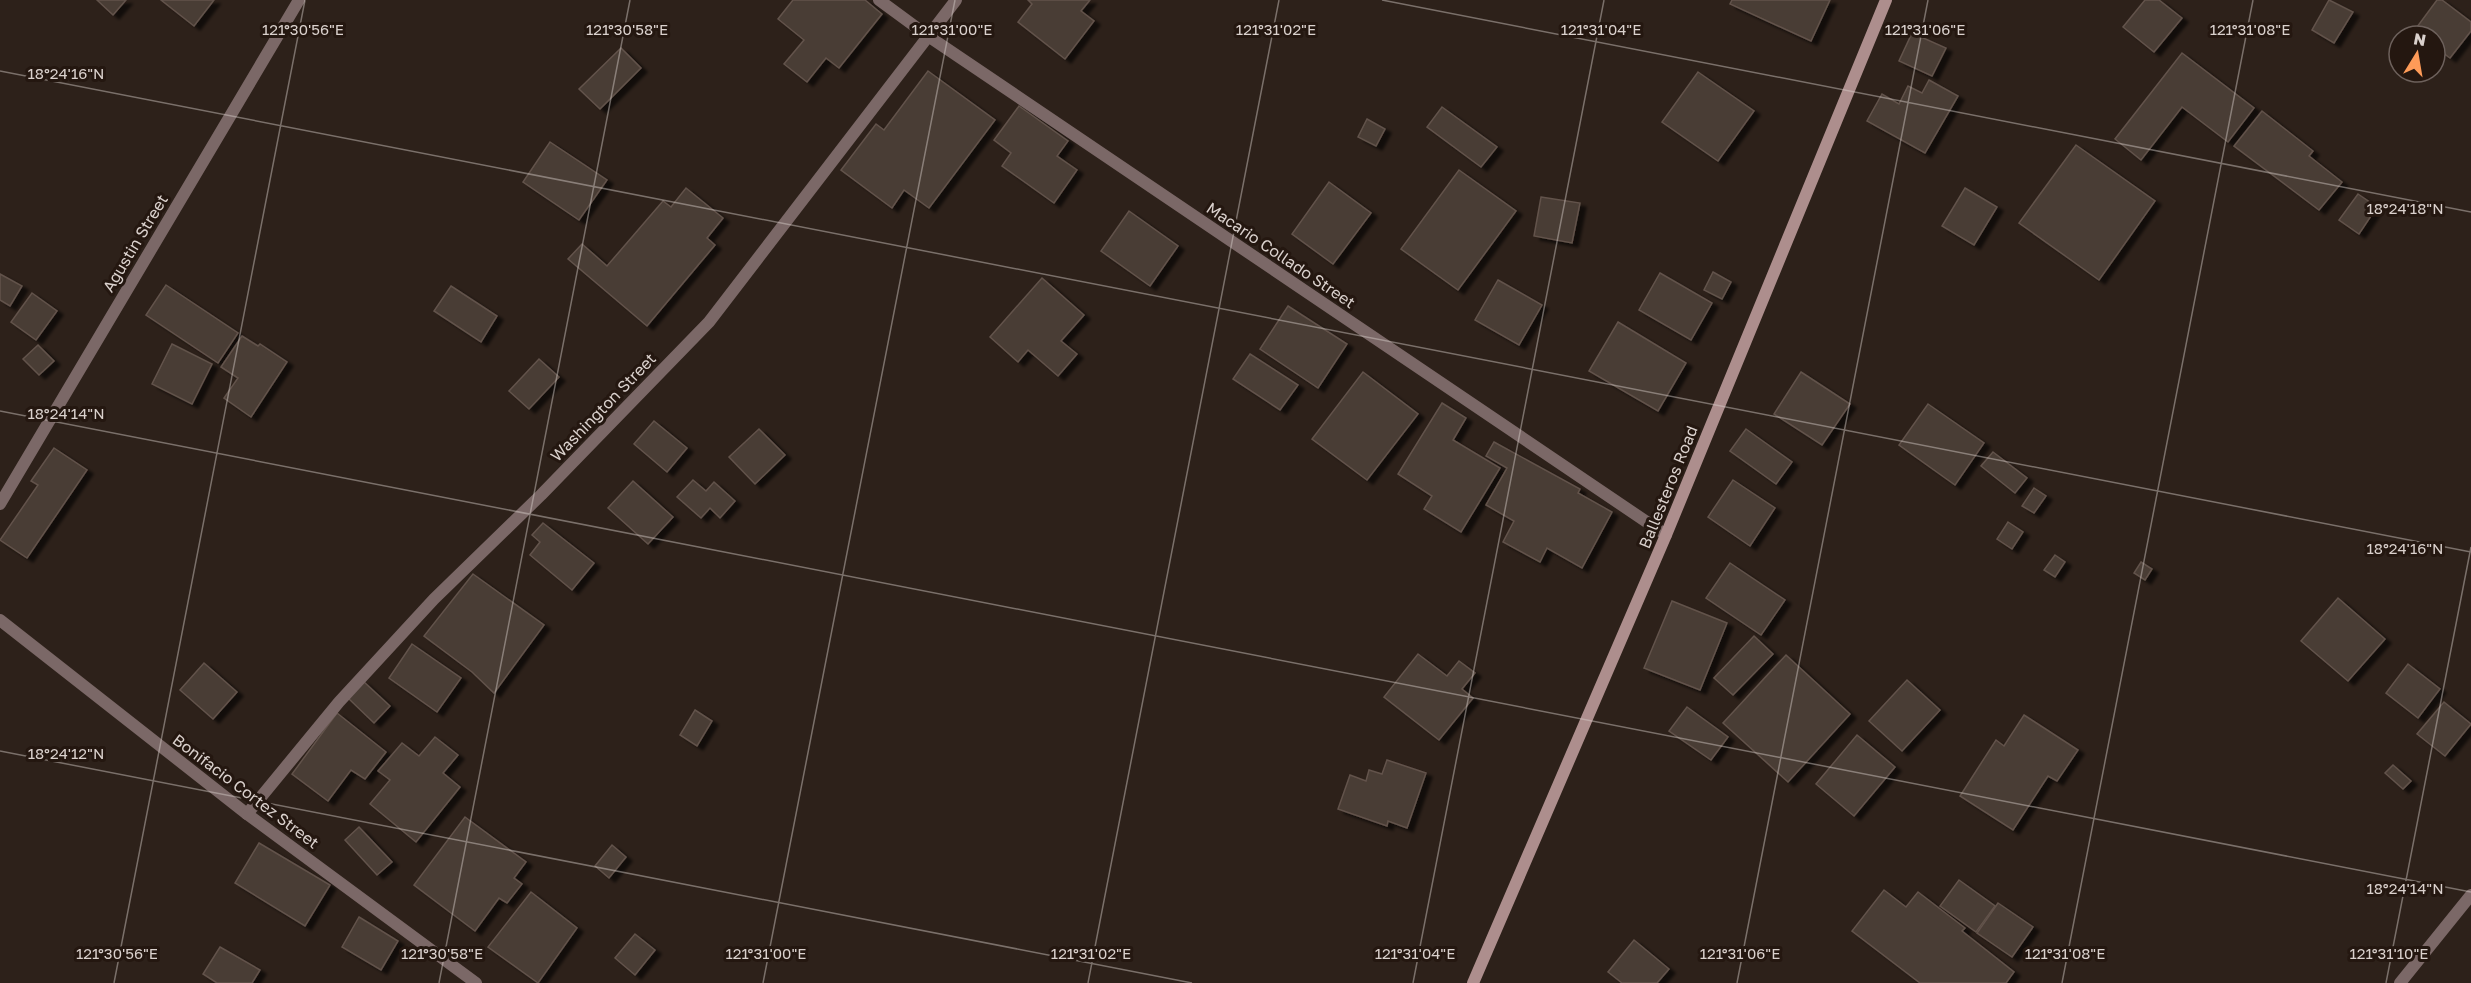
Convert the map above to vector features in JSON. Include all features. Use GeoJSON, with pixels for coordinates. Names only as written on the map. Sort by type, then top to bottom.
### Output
{"type":"FeatureCollection","features":[{"type":"Feature","properties":{"kind":"main road","name":"Ballesteros Road"},"geometry":{"type":"LineString","coordinates":[[1473,983],[1666,535],[1886,0]]}},
{"type":"Feature","properties":{"kind":"street","name":"Agustin Street"},"geometry":{"type":"LineString","coordinates":[[0,504],[299,0]]}},
{"type":"Feature","properties":{"kind":"street","name":"Macario Collado Street"},"geometry":{"type":"LineString","coordinates":[[879,0],[928,36],[1666,535]]}},
{"type":"Feature","properties":{"kind":"street","name":"Washington Street"},"geometry":{"type":"LineString","coordinates":[[247,813],[339,702],[434,599],[541,495],[709,322],[956,0]]}},
{"type":"Feature","properties":{"kind":"street","name":"Bonifacio Cortez Street"},"geometry":{"type":"LineString","coordinates":[[0,620],[247,813],[476,983]]}},
{"type":"Feature","properties":{"kind":"street"},"geometry":{"type":"LineString","coordinates":[[2400,983],[2471,895]]}},
{"type":"Feature","properties":{"kind":"building"},"geometry":{"type":"Polygon","coordinates":[[[97,0],[126,0],[113,15],[97,0]]]}},
{"type":"Feature","properties":{"kind":"building"},"geometry":{"type":"Polygon","coordinates":[[[161,0],[214,0],[194,26],[161,0]]]}},
{"type":"Feature","properties":{"kind":"building"},"geometry":{"type":"Polygon","coordinates":[[[793,0],[865,0],[882,14],[839,68],[826,58],[807,82],[784,64],[804,40],[778,19],[793,0]]]}},
{"type":"Feature","properties":{"kind":"building"},"geometry":{"type":"Polygon","coordinates":[[[1028,0],[1090,0],[1081,11],[1094,21],[1065,59],[1018,22],[1032,4],[1028,0]]]}},
{"type":"Feature","properties":{"kind":"building"},"geometry":{"type":"Polygon","coordinates":[[[1732,0],[1830,0],[1811,41],[1730,4],[1732,0]]]}},
{"type":"Feature","properties":{"kind":"building"},"geometry":{"type":"Polygon","coordinates":[[[2145,0],[2159,0],[2182,18],[2154,52],[2123,27],[2145,0]]]}},
{"type":"Feature","properties":{"kind":"building"},"geometry":{"type":"Polygon","coordinates":[[[2329,0],[2353,12],[2334,43],[2312,30],[2329,0]]]}},
{"type":"Feature","properties":{"kind":"building"},"geometry":{"type":"Polygon","coordinates":[[[2437,0],[2442,0],[2471,22],[2471,31],[2450,58],[2447,56],[2447,24],[2419,24],[2437,0]]]}},
{"type":"Feature","properties":{"kind":"building"},"geometry":{"type":"Polygon","coordinates":[[[1912,33],[1946,48],[1932,76],[1899,61],[1912,33]]]}},
{"type":"Feature","properties":{"kind":"building"},"geometry":{"type":"Polygon","coordinates":[[[621,48],[641,68],[600,109],[579,89],[621,48]]]}},
{"type":"Feature","properties":{"kind":"building"},"geometry":{"type":"Polygon","coordinates":[[[2182,53],[2254,108],[2228,142],[2182,107],[2141,160],[2115,139],[2182,53]]]}},
{"type":"Feature","properties":{"kind":"building"},"geometry":{"type":"Polygon","coordinates":[[[928,71],[995,120],[929,208],[904,190],[892,208],[841,170],[876,124],[884,130],[928,71]]]}},
{"type":"Feature","properties":{"kind":"building"},"geometry":{"type":"Polygon","coordinates":[[[1698,72],[1754,111],[1718,161],[1662,122],[1698,72]]]}},
{"type":"Feature","properties":{"kind":"building"},"geometry":{"type":"Polygon","coordinates":[[[1929,80],[1958,96],[1925,153],[1867,121],[1882,94],[1899,104],[1908,86],[1922,93],[1929,80]]]}},
{"type":"Feature","properties":{"kind":"building"},"geometry":{"type":"Polygon","coordinates":[[[1019,106],[1068,141],[1057,156],[1077,170],[1054,203],[1002,166],[1011,153],[994,140],[1019,106]]]}},
{"type":"Feature","properties":{"kind":"building"},"geometry":{"type":"Polygon","coordinates":[[[1442,107],[1497,147],[1481,167],[1427,127],[1442,107]]]}},
{"type":"Feature","properties":{"kind":"building"},"geometry":{"type":"Polygon","coordinates":[[[2262,111],[2313,151],[2309,156],[2342,182],[2319,210],[2234,146],[2262,111]]]}},
{"type":"Feature","properties":{"kind":"building"},"geometry":{"type":"Polygon","coordinates":[[[1367,119],[1385,129],[1376,146],[1358,137],[1367,119]]]}},
{"type":"Feature","properties":{"kind":"building"},"geometry":{"type":"Polygon","coordinates":[[[550,142],[607,180],[579,220],[523,182],[550,142]]]}},
{"type":"Feature","properties":{"kind":"building"},"geometry":{"type":"Polygon","coordinates":[[[2076,145],[2155,201],[2099,280],[2019,223],[2076,145]]]}},
{"type":"Feature","properties":{"kind":"building"},"geometry":{"type":"Polygon","coordinates":[[[1459,170],[1516,211],[1458,290],[1401,249],[1459,170]]]}},
{"type":"Feature","properties":{"kind":"building"},"geometry":{"type":"Polygon","coordinates":[[[1329,182],[1371,213],[1333,264],[1292,234],[1329,182]]]}},
{"type":"Feature","properties":{"kind":"building"},"geometry":{"type":"Polygon","coordinates":[[[686,188],[723,218],[707,238],[715,245],[647,326],[568,259],[582,244],[607,266],[663,201],[671,207],[686,188]]]}},
{"type":"Feature","properties":{"kind":"building"},"geometry":{"type":"Polygon","coordinates":[[[1965,188],[1997,207],[1974,245],[1942,226],[1965,188]]]}},
{"type":"Feature","properties":{"kind":"building"},"geometry":{"type":"Polygon","coordinates":[[[2358,194],[2377,207],[2359,234],[2339,220],[2358,194]]]}},
{"type":"Feature","properties":{"kind":"building"},"geometry":{"type":"Polygon","coordinates":[[[1541,197],[1580,203],[1572,243],[1534,236],[1541,197]]]}},
{"type":"Feature","properties":{"kind":"building"},"geometry":{"type":"Polygon","coordinates":[[[1129,211],[1178,246],[1150,286],[1101,251],[1129,211]]]}},
{"type":"Feature","properties":{"kind":"building"},"geometry":{"type":"Polygon","coordinates":[[[1713,272],[1731,282],[1722,299],[1704,290],[1713,272]]]}},
{"type":"Feature","properties":{"kind":"building"},"geometry":{"type":"Polygon","coordinates":[[[1660,273],[1712,303],[1691,340],[1639,310],[1660,273]]]}},
{"type":"Feature","properties":{"kind":"building"},"geometry":{"type":"Polygon","coordinates":[[[0,274],[22,286],[10,306],[0,300],[0,274]]]}},
{"type":"Feature","properties":{"kind":"building"},"geometry":{"type":"Polygon","coordinates":[[[1042,278],[1084,315],[1061,341],[1077,354],[1058,376],[1028,350],[1018,362],[990,337],[1042,278]]]}},
{"type":"Feature","properties":{"kind":"building"},"geometry":{"type":"Polygon","coordinates":[[[1498,280],[1542,305],[1519,345],[1475,320],[1498,280]]]}},
{"type":"Feature","properties":{"kind":"building"},"geometry":{"type":"Polygon","coordinates":[[[166,285],[238,333],[218,363],[146,315],[166,285]]]}},
{"type":"Feature","properties":{"kind":"building"},"geometry":{"type":"Polygon","coordinates":[[[451,286],[497,316],[481,342],[434,311],[451,286]]]}},
{"type":"Feature","properties":{"kind":"building"},"geometry":{"type":"Polygon","coordinates":[[[32,293],[57,311],[36,340],[11,322],[32,293]]]}},
{"type":"Feature","properties":{"kind":"building"},"geometry":{"type":"Polygon","coordinates":[[[1288,306],[1347,344],[1318,388],[1260,349],[1288,306]]]}},
{"type":"Feature","properties":{"kind":"building"},"geometry":{"type":"Polygon","coordinates":[[[1618,322],[1686,363],[1658,411],[1589,371],[1618,322]]]}},
{"type":"Feature","properties":{"kind":"building"},"geometry":{"type":"Polygon","coordinates":[[[242,336],[258,346],[260,344],[287,362],[251,417],[224,398],[238,378],[221,367],[242,336]]]}},
{"type":"Feature","properties":{"kind":"building"},"geometry":{"type":"Polygon","coordinates":[[[172,344],[212,364],[192,404],[152,384],[172,344]]]}},
{"type":"Feature","properties":{"kind":"building"},"geometry":{"type":"Polygon","coordinates":[[[38,345],[54,361],[39,375],[23,359],[38,345]]]}},
{"type":"Feature","properties":{"kind":"building"},"geometry":{"type":"Polygon","coordinates":[[[1250,354],[1298,385],[1280,410],[1233,379],[1250,354]]]}},
{"type":"Feature","properties":{"kind":"building"},"geometry":{"type":"Polygon","coordinates":[[[539,359],[559,377],[529,409],[509,391],[539,359]]]}},
{"type":"Feature","properties":{"kind":"building"},"geometry":{"type":"Polygon","coordinates":[[[1363,372],[1418,414],[1367,480],[1312,439],[1363,372]]]}},
{"type":"Feature","properties":{"kind":"building"},"geometry":{"type":"Polygon","coordinates":[[[1801,372],[1850,404],[1822,445],[1774,414],[1801,372]]]}},
{"type":"Feature","properties":{"kind":"building"},"geometry":{"type":"Polygon","coordinates":[[[1442,403],[1466,418],[1453,440],[1500,468],[1461,532],[1424,509],[1432,496],[1398,474],[1442,403]]]}},
{"type":"Feature","properties":{"kind":"building"},"geometry":{"type":"Polygon","coordinates":[[[1928,404],[1984,443],[1955,485],[1899,445],[1928,404]]]}},
{"type":"Feature","properties":{"kind":"building"},"geometry":{"type":"Polygon","coordinates":[[[654,421],[687,448],[667,472],[634,444],[654,421]]]}},
{"type":"Feature","properties":{"kind":"building"},"geometry":{"type":"Polygon","coordinates":[[[759,429],[785,455],[755,484],[729,457],[759,429]]]}},
{"type":"Feature","properties":{"kind":"building"},"geometry":{"type":"Polygon","coordinates":[[[1746,429],[1792,462],[1776,484],[1730,451],[1746,429]]]}},
{"type":"Feature","properties":{"kind":"building"},"geometry":{"type":"Polygon","coordinates":[[[1494,442],[1580,489],[1578,493],[1612,512],[1582,568],[1547,548],[1540,562],[1503,542],[1514,521],[1486,505],[1507,468],[1486,456],[1494,442]]]}},
{"type":"Feature","properties":{"kind":"building"},"geometry":{"type":"Polygon","coordinates":[[[54,448],[87,470],[27,558],[0,540],[38,485],[31,481],[54,448]]]}},
{"type":"Feature","properties":{"kind":"building"},"geometry":{"type":"Polygon","coordinates":[[[1993,452],[2027,478],[2015,493],[1981,466],[1993,452]]]}},
{"type":"Feature","properties":{"kind":"building"},"geometry":{"type":"Polygon","coordinates":[[[693,480],[706,491],[714,482],[735,501],[720,518],[710,508],[701,518],[677,497],[693,480]]]}},
{"type":"Feature","properties":{"kind":"building"},"geometry":{"type":"Polygon","coordinates":[[[1733,480],[1775,508],[1750,546],[1708,517],[1733,480]]]}},
{"type":"Feature","properties":{"kind":"building"},"geometry":{"type":"Polygon","coordinates":[[[633,481],[673,517],[648,544],[608,508],[633,481]]]}},
{"type":"Feature","properties":{"kind":"building"},"geometry":{"type":"Polygon","coordinates":[[[2034,488],[2046,496],[2034,513],[2022,506],[2034,488]]]}},
{"type":"Feature","properties":{"kind":"building"},"geometry":{"type":"Polygon","coordinates":[[[2008,522],[2023,532],[2012,549],[1997,539],[2008,522]]]}},
{"type":"Feature","properties":{"kind":"building"},"geometry":{"type":"Polygon","coordinates":[[[543,523],[594,563],[572,590],[530,555],[540,542],[532,535],[543,523]]]}},
{"type":"Feature","properties":{"kind":"building"},"geometry":{"type":"Polygon","coordinates":[[[2055,555],[2065,562],[2055,577],[2044,570],[2055,555]]]}},
{"type":"Feature","properties":{"kind":"building"},"geometry":{"type":"Polygon","coordinates":[[[2141,562],[2152,569],[2145,580],[2134,573],[2141,562]]]}},
{"type":"Feature","properties":{"kind":"building"},"geometry":{"type":"Polygon","coordinates":[[[1730,563],[1785,600],[1761,635],[1706,598],[1730,563]]]}},
{"type":"Feature","properties":{"kind":"building"},"geometry":{"type":"Polygon","coordinates":[[[473,574],[544,625],[494,693],[472,672],[424,636],[473,574]]]}},
{"type":"Feature","properties":{"kind":"building"},"geometry":{"type":"Polygon","coordinates":[[[2338,598],[2385,639],[2348,681],[2301,641],[2338,598]]]}},
{"type":"Feature","properties":{"kind":"building"},"geometry":{"type":"Polygon","coordinates":[[[1672,601],[1727,623],[1700,690],[1644,668],[1672,601]]]}},
{"type":"Feature","properties":{"kind":"building"},"geometry":{"type":"Polygon","coordinates":[[[1754,636],[1773,654],[1733,695],[1714,678],[1754,636]]]}},
{"type":"Feature","properties":{"kind":"building"},"geometry":{"type":"Polygon","coordinates":[[[412,644],[461,678],[437,712],[389,678],[412,644]]]}},
{"type":"Feature","properties":{"kind":"building"},"geometry":{"type":"Polygon","coordinates":[[[1418,654],[1447,676],[1459,661],[1475,673],[1462,689],[1473,698],[1439,740],[1384,697],[1418,654]]]}},
{"type":"Feature","properties":{"kind":"building"},"geometry":{"type":"Polygon","coordinates":[[[1786,655],[1850,714],[1788,782],[1723,723],[1786,655]]]}},
{"type":"Feature","properties":{"kind":"building"},"geometry":{"type":"Polygon","coordinates":[[[204,663],[237,692],[213,719],[180,690],[204,663]]]}},
{"type":"Feature","properties":{"kind":"building"},"geometry":{"type":"Polygon","coordinates":[[[2408,664],[2440,689],[2418,718],[2386,693],[2408,664]]]}},
{"type":"Feature","properties":{"kind":"building"},"geometry":{"type":"Polygon","coordinates":[[[1907,680],[1940,710],[1902,751],[1869,721],[1907,680]]]}},
{"type":"Feature","properties":{"kind":"building"},"geometry":{"type":"Polygon","coordinates":[[[363,681],[390,706],[374,723],[348,698],[363,681]]]}},
{"type":"Feature","properties":{"kind":"building"},"geometry":{"type":"Polygon","coordinates":[[[2444,702],[2471,724],[2445,756],[2417,734],[2444,702]]]}},
{"type":"Feature","properties":{"kind":"building"},"geometry":{"type":"Polygon","coordinates":[[[1687,707],[1728,737],[1711,760],[1669,731],[1687,707]]]}},
{"type":"Feature","properties":{"kind":"building"},"geometry":{"type":"Polygon","coordinates":[[[695,710],[712,721],[697,746],[680,735],[695,710]]]}},
{"type":"Feature","properties":{"kind":"building"},"geometry":{"type":"Polygon","coordinates":[[[337,713],[386,752],[365,779],[351,770],[328,801],[292,774],[337,713]]]}},
{"type":"Feature","properties":{"kind":"building"},"geometry":{"type":"Polygon","coordinates":[[[2024,715],[2078,750],[2057,781],[2048,776],[2013,830],[1960,796],[1996,740],[2004,746],[2024,715]]]}},
{"type":"Feature","properties":{"kind":"building"},"geometry":{"type":"Polygon","coordinates":[[[1857,735],[1895,767],[1854,816],[1816,784],[1857,735]]]}},
{"type":"Feature","properties":{"kind":"building"},"geometry":{"type":"Polygon","coordinates":[[[435,737],[458,755],[443,773],[460,787],[416,842],[370,804],[390,780],[378,771],[402,743],[419,756],[435,737]]]}},
{"type":"Feature","properties":{"kind":"building"},"geometry":{"type":"Polygon","coordinates":[[[1387,760],[1426,773],[1407,828],[1388,821],[1387,826],[1338,809],[1350,775],[1366,781],[1369,770],[1382,774],[1387,760]]]}},
{"type":"Feature","properties":{"kind":"building"},"geometry":{"type":"Polygon","coordinates":[[[2393,765],[2411,781],[2403,789],[2385,773],[2393,765]]]}},
{"type":"Feature","properties":{"kind":"building"},"geometry":{"type":"Polygon","coordinates":[[[465,817],[526,862],[514,878],[522,884],[507,903],[499,898],[475,931],[414,885],[465,817]]]}},
{"type":"Feature","properties":{"kind":"building"},"geometry":{"type":"Polygon","coordinates":[[[359,827],[392,862],[377,875],[345,840],[359,827]]]}},
{"type":"Feature","properties":{"kind":"building"},"geometry":{"type":"Polygon","coordinates":[[[259,843],[330,885],[305,926],[235,883],[259,843]]]}},
{"type":"Feature","properties":{"kind":"building"},"geometry":{"type":"Polygon","coordinates":[[[612,845],[626,857],[609,878],[595,866],[612,845]]]}},
{"type":"Feature","properties":{"kind":"building"},"geometry":{"type":"Polygon","coordinates":[[[1959,880],[1995,906],[1976,932],[1940,906],[1959,880]]]}},
{"type":"Feature","properties":{"kind":"building"},"geometry":{"type":"Polygon","coordinates":[[[1884,890],[1906,907],[1918,892],[1965,928],[1962,931],[2014,972],[2006,983],[1920,983],[1852,931],[1884,890]]]}},
{"type":"Feature","properties":{"kind":"building"},"geometry":{"type":"Polygon","coordinates":[[[531,892],[577,928],[538,983],[488,947],[531,892]]]}},
{"type":"Feature","properties":{"kind":"building"},"geometry":{"type":"Polygon","coordinates":[[[1998,903],[2033,927],[2012,957],[1977,933],[1998,903]]]}},
{"type":"Feature","properties":{"kind":"building"},"geometry":{"type":"Polygon","coordinates":[[[359,917],[398,941],[381,970],[342,947],[359,917]]]}},
{"type":"Feature","properties":{"kind":"building"},"geometry":{"type":"Polygon","coordinates":[[[635,934],[655,950],[635,975],[615,958],[635,934]]]}},
{"type":"Feature","properties":{"kind":"building"},"geometry":{"type":"Polygon","coordinates":[[[1634,940],[1669,969],[1657,983],[1622,983],[1608,972],[1634,940]]]}},
{"type":"Feature","properties":{"kind":"building"},"geometry":{"type":"Polygon","coordinates":[[[220,947],[260,970],[252,983],[217,983],[203,974],[220,947]]]}}]}
